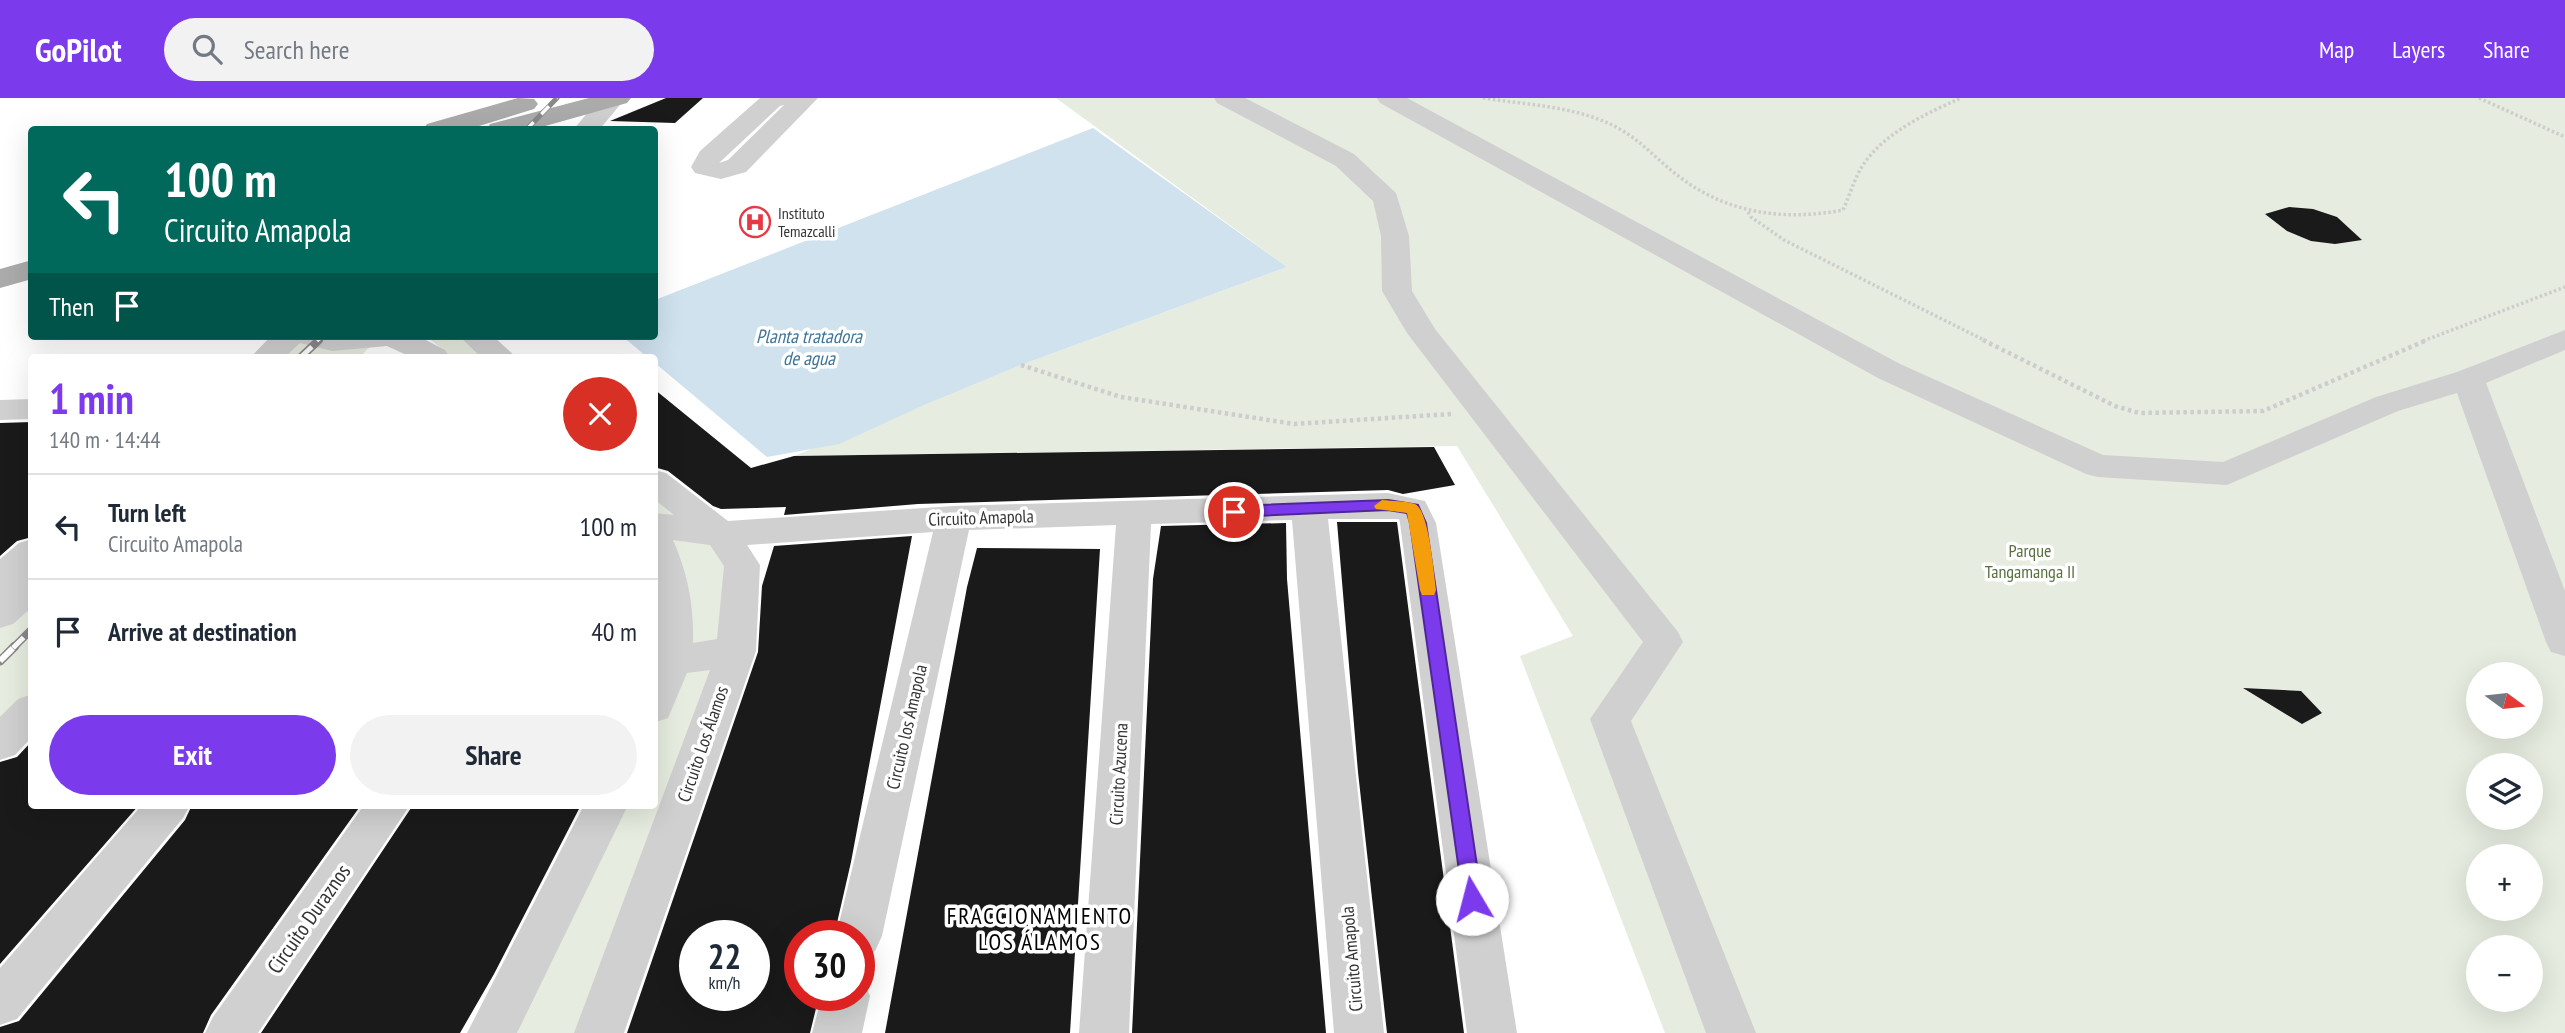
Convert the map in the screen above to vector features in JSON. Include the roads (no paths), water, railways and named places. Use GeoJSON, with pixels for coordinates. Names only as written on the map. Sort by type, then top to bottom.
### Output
{"type":"FeatureCollection","features":[{"type":"Feature","properties":{"kind":"main road"},"geometry":{"type":"LineString","coordinates":[[508,126],[542,99]]}},
{"type":"Feature","properties":{"kind":"main road"},"geometry":{"type":"LineString","coordinates":[[450,126],[542,99]]}},
{"type":"Feature","properties":{"kind":"main road"},"geometry":{"type":"LineString","coordinates":[[514,126],[615,99]]}},
{"type":"Feature","properties":{"kind":"main road"},"geometry":{"type":"LineString","coordinates":[[0,257],[28,249]]}},
{"type":"Feature","properties":{"kind":"main road"},"geometry":{"type":"LineString","coordinates":[[0,279],[28,270]]}},
{"type":"Feature","properties":{"kind":"street"},"geometry":{"type":"LineString","coordinates":[[786,98],[774,99],[709,158],[704,167],[721,171],[737,166],[806,98]]}},
{"type":"Feature","properties":{"kind":"street"},"geometry":{"type":"LineString","coordinates":[[1226,98],[1345,160],[1386,199],[1395,236],[1397,291],[1422,332],[1664,642],[1610,719],[1731,1033]]}},
{"type":"Feature","properties":{"kind":"street"},"geometry":{"type":"LineString","coordinates":[[1389,98],[1889,371],[2098,466],[2227,474],[2387,404],[2468,379],[2565,339]]}},
{"type":"Feature","properties":{"kind":"street"},"geometry":{"type":"LineString","coordinates":[[589,126],[615,99]]}},
{"type":"Feature","properties":{"kind":"street"},"geometry":{"type":"LineString","coordinates":[[270,354],[285,340]]}},
{"type":"Feature","properties":{"kind":"street"},"geometry":{"type":"LineString","coordinates":[[320,340],[331,344],[354,344],[372,340]]}},
{"type":"Feature","properties":{"kind":"street"},"geometry":{"type":"LineString","coordinates":[[373,354],[386,340]]}},
{"type":"Feature","properties":{"kind":"street"},"geometry":{"type":"LineString","coordinates":[[398,340],[428,354]]}},
{"type":"Feature","properties":{"kind":"street"},"geometry":{"type":"LineString","coordinates":[[479,340],[496,354]]}},
{"type":"Feature","properties":{"kind":"street"},"geometry":{"type":"LineString","coordinates":[[2468,379],[2565,642]]}},
{"type":"Feature","properties":{"kind":"street"},"geometry":{"type":"LineString","coordinates":[[0,410],[28,410]]}},
{"type":"Feature","properties":{"kind":"street","name":"Circuito Los Álamos"},"geometry":{"type":"LineString","coordinates":[[598,1033],[736,651],[742,565],[721,534],[658,484]]}},
{"type":"Feature","properties":{"kind":"street","name":"Circuito Amapola"},"geometry":{"type":"LineString","coordinates":[[658,526],[721,534],[954,518],[1134,515],[1388,505],[1413,509],[1418,523],[1492,1033]]}},
{"type":"Feature","properties":{"kind":"street","name":"Circuito Amapola"},"geometry":{"type":"LineString","coordinates":[[1309,509],[1359,1033]]}},
{"type":"Feature","properties":{"kind":"street","name":"Circuito Azucena"},"geometry":{"type":"LineString","coordinates":[[1104,1033],[1134,515]]}},
{"type":"Feature","properties":{"kind":"street","name":"Circuito los Amapola"},"geometry":{"type":"LineString","coordinates":[[863,920],[954,518]]}},
{"type":"Feature","properties":{"kind":"street"},"geometry":{"type":"LineString","coordinates":[[658,545],[666,561],[677,624],[667,683],[658,700]]}},
{"type":"Feature","properties":{"kind":"street"},"geometry":{"type":"LineString","coordinates":[[0,580],[28,556]]}},
{"type":"Feature","properties":{"kind":"street"},"geometry":{"type":"LineString","coordinates":[[0,614],[28,588]]}},
{"type":"Feature","properties":{"kind":"street"},"geometry":{"type":"LineString","coordinates":[[671,661],[736,651]]}},
{"type":"Feature","properties":{"kind":"street"},"geometry":{"type":"LineString","coordinates":[[0,743],[28,714]]}},
{"type":"Feature","properties":{"kind":"street"},"geometry":{"type":"LineString","coordinates":[[0,1003],[165,809]]}},
{"type":"Feature","properties":{"kind":"street","name":"Circuito Duraznos"},"geometry":{"type":"LineString","coordinates":[[230,1033],[385,809]]}},
{"type":"Feature","properties":{"kind":"street"},"geometry":{"type":"LineString","coordinates":[[492,1033],[604,809]]}},
{"type":"Feature","properties":{"kind":"street"},"geometry":{"type":"LineString","coordinates":[[837,1033],[842,1011]]}},
{"type":"Feature","properties":{"kind":"water","name":"Planta tratadora de agua"},"geometry":{"type":"Polygon","coordinates":[[[1093,128],[1287,267],[1021,365],[839,444],[767,457],[658,366],[658,354],[643,354],[627,340],[658,340],[658,299],[1093,128]]]}},
{"type":"Feature","properties":{"kind":"railway"},"geometry":{"type":"LineString","coordinates":[[530,126],[557,98]]}},
{"type":"Feature","properties":{"kind":"railway"},"geometry":{"type":"LineString","coordinates":[[304,354],[319,340]]}},
{"type":"Feature","properties":{"kind":"railway"},"geometry":{"type":"LineString","coordinates":[[0,661],[28,633]]}},
{"type":"Feature","properties":{"kind":"place","name":"Instituto Temazcalli"},"geometry":{"type":"Point","coordinates":[755,222]}},
{"type":"Feature","properties":{"kind":"district","name":"FRACCIONAMIENTO LOS ÁLAMOS"},"geometry":{"type":"Point","coordinates":[1040,929]}},
{"type":"Feature","properties":{"kind":"park label","name":"Parque Tangamanga II"},"geometry":{"type":"Point","coordinates":[2030,561]}}]}
